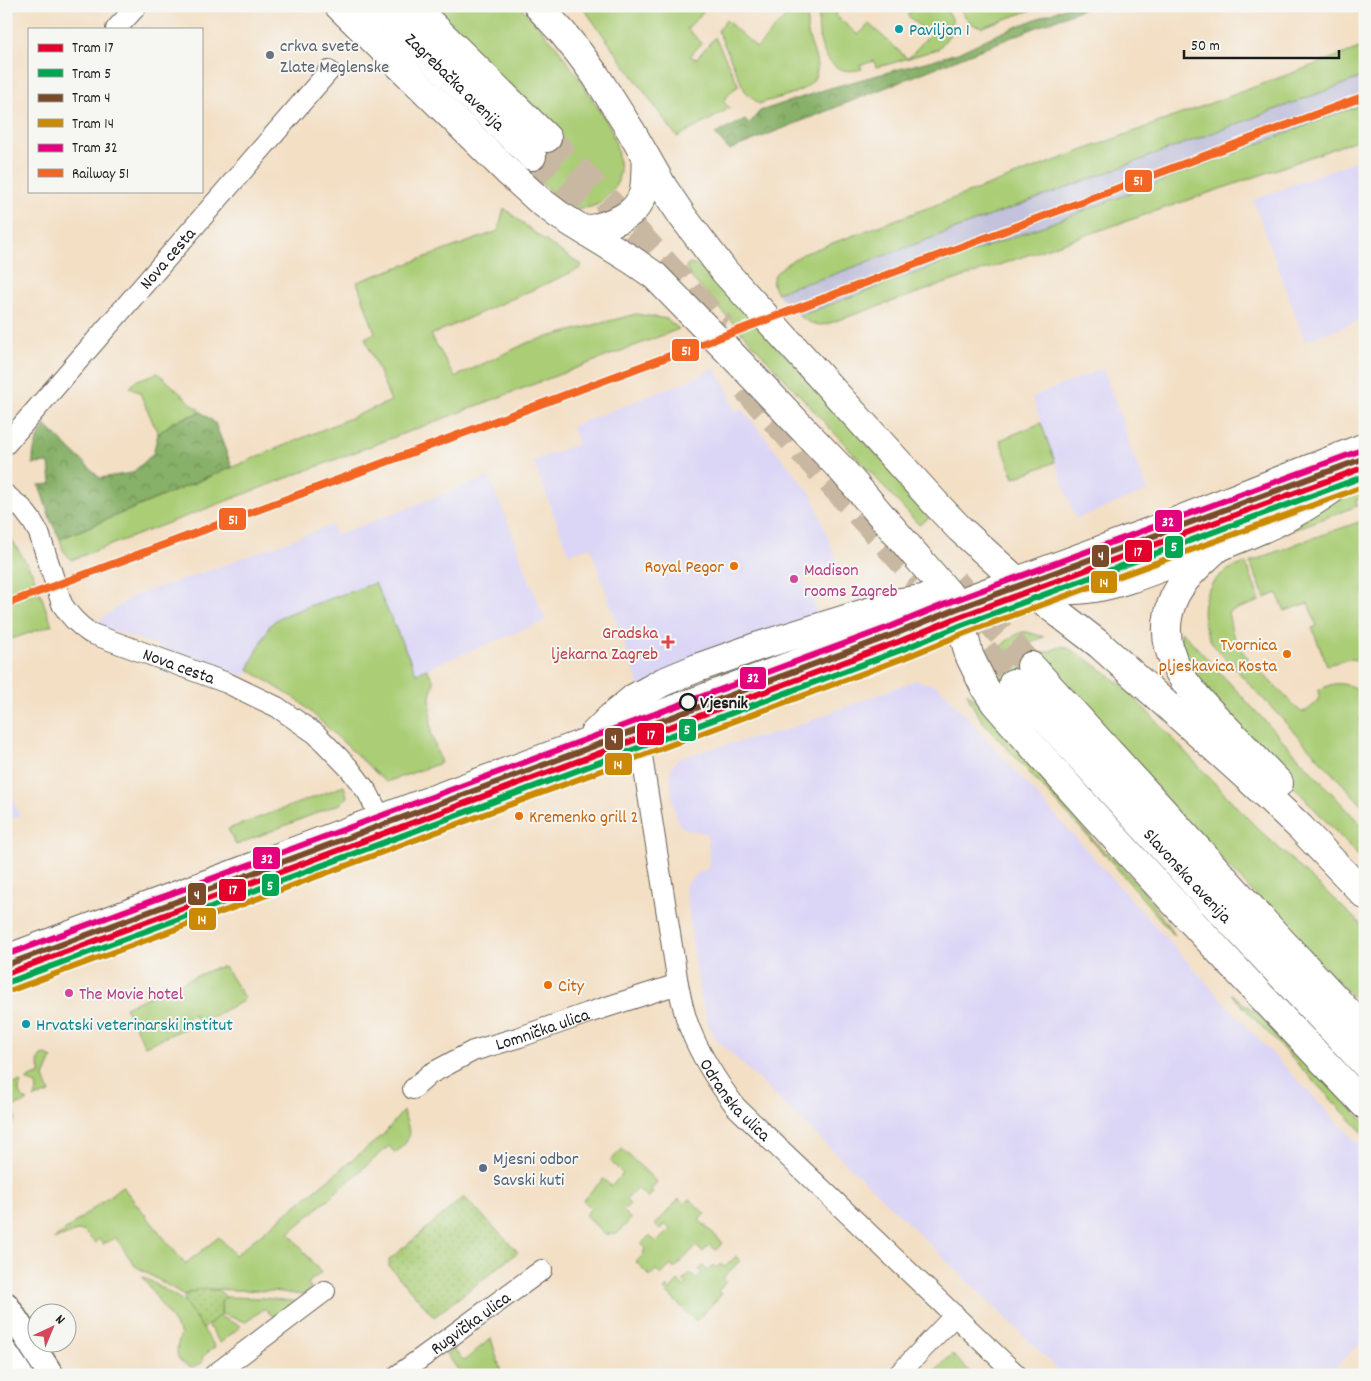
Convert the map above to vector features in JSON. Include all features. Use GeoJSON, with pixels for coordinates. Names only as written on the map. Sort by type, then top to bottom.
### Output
{"type":"FeatureCollection","features":[{"type":"Feature","properties":{"kind":"main road"},"geometry":{"type":"LineString","coordinates":[[339,6],[522,186],[558,215],[644,268],[669,290],[790,414],[843,471],[942,585],[956,604],[969,655],[985,688],[996,703],[1134,860],[1243,978],[1365,1105]]}},
{"type":"Feature","properties":{"kind":"main road","name":"Zagrebačka avenija"},"geometry":{"type":"LineString","coordinates":[[378,6],[539,147],[412,6]]}},
{"type":"Feature","properties":{"kind":"main road"},"geometry":{"type":"LineString","coordinates":[[538,6],[579,53],[614,104],[663,187],[705,246],[743,293],[943,511],[1017,581],[1100,645],[1243,773],[1300,827],[1362,892]]}},
{"type":"Feature","properties":{"kind":"main road"},"geometry":{"type":"LineString","coordinates":[[586,231],[619,221],[636,206],[643,193],[646,158]]}},
{"type":"Feature","properties":{"kind":"main road"},"geometry":{"type":"LineString","coordinates":[[6,958],[584,744],[1154,530],[1365,448]]}},
{"type":"Feature","properties":{"kind":"main road"},"geometry":{"type":"LineString","coordinates":[[1017,581],[1039,588],[1058,590],[1091,590],[1114,584],[1257,532],[1291,515],[1365,465]]}},
{"type":"Feature","properties":{"kind":"main road"},"geometry":{"type":"LineString","coordinates":[[1217,548],[1193,571],[1173,602],[1168,618],[1167,633],[1168,647],[1173,662],[1186,684],[1214,716],[1338,844],[1348,859],[1362,892]]}},
{"type":"Feature","properties":{"kind":"main road"},"geometry":{"type":"LineString","coordinates":[[584,744],[634,698],[663,682],[697,668],[900,602],[929,598],[956,604]]}},
{"type":"Feature","properties":{"kind":"main road","name":"Slavonska avenija"},"geometry":{"type":"LineString","coordinates":[[1365,1030],[1275,934],[1022,675],[1199,888],[1365,1064]]}},
{"type":"Feature","properties":{"kind":"street"},"geometry":{"type":"LineString","coordinates":[[117,28],[137,6]]}},
{"type":"Feature","properties":{"kind":"street","name":"Nova cesta"},"geometry":{"type":"LineString","coordinates":[[6,444],[329,71]]}},
{"type":"Feature","properties":{"kind":"street","name":"Nova cesta"},"geometry":{"type":"LineString","coordinates":[[6,494],[32,520],[39,533],[62,604],[68,614],[79,625],[90,633],[227,683],[277,707],[316,734],[349,768],[368,793],[381,819]]}},
{"type":"Feature","properties":{"kind":"street","name":"Odranska ulica"},"geometry":{"type":"LineString","coordinates":[[631,726],[642,754],[683,1010],[690,1030],[711,1070],[736,1107],[1016,1375]]}},
{"type":"Feature","properties":{"kind":"street","name":"Lomnička ulica"},"geometry":{"type":"LineString","coordinates":[[413,1089],[430,1074],[473,1051],[678,984]]}},
{"type":"Feature","properties":{"kind":"street","name":"Rugvička ulica"},"geometry":{"type":"LineString","coordinates":[[398,1375],[542,1270]]}},
{"type":"Feature","properties":{"kind":"street"},"geometry":{"type":"LineString","coordinates":[[214,1375],[326,1291]]}},
{"type":"Feature","properties":{"kind":"street"},"geometry":{"type":"LineString","coordinates":[[6,1305],[51,1375]]}},
{"type":"Feature","properties":{"kind":"street"},"geometry":{"type":"LineString","coordinates":[[898,1375],[955,1315]]}},
{"type":"Feature","properties":{"kind":"street"},"geometry":{"type":"LineString","coordinates":[[6,1354],[20,1375]]}},
{"type":"Feature","properties":{"kind":"shaded area"},"geometry":{"type":"Polygon","coordinates":[[[1365,76],[1365,103],[1062,219],[799,316],[777,293],[827,277],[1365,76]]]}},
{"type":"Feature","properties":{"kind":"shaded area"},"geometry":{"type":"Polygon","coordinates":[[[1365,157],[1365,319],[1305,341],[1253,200],[1365,157]]]}},
{"type":"Feature","properties":{"kind":"shaded area"},"geometry":{"type":"Polygon","coordinates":[[[713,367],[726,386],[735,411],[742,409],[812,495],[838,564],[803,577],[820,619],[640,688],[590,547],[569,554],[533,461],[578,444],[572,426],[700,376],[713,367]]]}},
{"type":"Feature","properties":{"kind":"shaded area"},"geometry":{"type":"Polygon","coordinates":[[[1103,369],[1132,453],[1148,491],[1076,519],[1032,397],[1103,369]]]}},
{"type":"Feature","properties":{"kind":"shaded area"},"geometry":{"type":"Polygon","coordinates":[[[489,477],[545,621],[427,669],[416,673],[375,583],[280,617],[270,625],[245,676],[94,624],[133,596],[202,573],[332,525],[336,535],[489,477]]]}},
{"type":"Feature","properties":{"kind":"shaded area","name":"Vjesnik"},"geometry":{"type":"Polygon","coordinates":[[[916,680],[937,686],[945,693],[1231,1010],[1365,1151],[1365,1337],[1329,1375],[1064,1375],[717,1040],[709,1026],[699,989],[685,885],[698,873],[706,870],[710,864],[707,834],[686,829],[679,825],[673,805],[670,773],[673,765],[678,759],[710,749],[783,731],[916,680]]]}},
{"type":"Feature","properties":{"kind":"shaded area"},"geometry":{"type":"Polygon","coordinates":[[[6,781],[20,816],[6,821],[6,781]]]}},
{"type":"Feature","properties":{"kind":"green space"},"geometry":{"type":"Polygon","coordinates":[[[432,6],[520,6],[557,47],[610,127],[617,148],[620,170],[618,181],[613,190],[601,203],[591,207],[576,209],[561,201],[521,165],[432,6]]]}},
{"type":"Feature","properties":{"kind":"green space"},"geometry":{"type":"Polygon","coordinates":[[[582,6],[698,6],[704,11],[687,29],[702,43],[690,56],[696,59],[715,37],[739,86],[723,101],[730,108],[677,137],[582,6]]]}},
{"type":"Feature","properties":{"kind":"green space"},"geometry":{"type":"Polygon","coordinates":[[[795,6],[811,6],[807,25],[816,59],[816,75],[803,89],[759,104],[745,91],[718,31],[726,20],[757,48],[795,6]]]}},
{"type":"Feature","properties":{"kind":"green space"},"geometry":{"type":"Polygon","coordinates":[[[821,6],[835,6],[839,10],[835,15],[858,35],[869,24],[907,58],[876,67],[874,61],[860,65],[862,69],[856,70],[847,71],[838,68],[826,57],[820,40],[818,22],[821,6]]]}},
{"type":"Feature","properties":{"kind":"green space"},"geometry":{"type":"Polygon","coordinates":[[[917,6],[944,6],[952,18],[952,32],[938,49],[909,58],[929,35],[907,15],[917,6]]]}},
{"type":"Feature","properties":{"kind":"green space"},"geometry":{"type":"Polygon","coordinates":[[[960,6],[1043,6],[982,27],[972,24],[962,13],[960,6]]]}},
{"type":"Feature","properties":{"kind":"green space"},"geometry":{"type":"Polygon","coordinates":[[[1070,6],[1090,6],[729,150],[715,134],[745,120],[749,124],[760,111],[830,88],[958,53],[991,37],[1070,6]]]}},
{"type":"Feature","properties":{"kind":"green space"},"geometry":{"type":"Polygon","coordinates":[[[1365,46],[1365,76],[827,277],[777,293],[773,287],[773,280],[778,271],[803,254],[1365,46]]]}},
{"type":"Feature","properties":{"kind":"green space"},"geometry":{"type":"Polygon","coordinates":[[[1365,103],[1365,137],[1258,176],[827,324],[809,322],[799,316],[1062,219],[1365,103]]]}},
{"type":"Feature","properties":{"kind":"green space"},"geometry":{"type":"Polygon","coordinates":[[[504,208],[542,238],[582,265],[579,269],[431,335],[455,377],[529,342],[636,314],[667,319],[679,329],[71,560],[63,550],[60,539],[391,401],[365,338],[375,333],[357,282],[498,231],[504,208]]]}},
{"type":"Feature","properties":{"kind":"green space"},"geometry":{"type":"Polygon","coordinates":[[[688,264],[699,267],[715,279],[933,515],[919,525],[690,276],[686,267],[688,264]]]}},
{"type":"Feature","properties":{"kind":"green space"},"geometry":{"type":"Polygon","coordinates":[[[158,373],[201,412],[173,422],[158,434],[140,393],[130,387],[137,380],[158,373]]]}},
{"type":"Feature","properties":{"kind":"green space"},"geometry":{"type":"Polygon","coordinates":[[[201,412],[215,423],[232,467],[60,539],[51,521],[39,485],[51,484],[49,463],[33,464],[35,448],[45,425],[100,478],[132,473],[153,454],[158,434],[173,422],[201,412]]]}},
{"type":"Feature","properties":{"kind":"green space"},"geometry":{"type":"Polygon","coordinates":[[[1041,423],[1055,462],[1014,478],[1000,440],[1041,423]]]}},
{"type":"Feature","properties":{"kind":"green space"},"geometry":{"type":"Polygon","coordinates":[[[1365,478],[1365,502],[1362,497],[1356,500],[1357,506],[1282,534],[1365,478]]]}},
{"type":"Feature","properties":{"kind":"green space"},"geometry":{"type":"Polygon","coordinates":[[[1365,520],[1365,661],[1350,659],[1327,665],[1312,628],[1317,626],[1308,603],[1285,611],[1277,593],[1265,598],[1250,562],[1365,520]]]}},
{"type":"Feature","properties":{"kind":"green space"},"geometry":{"type":"Polygon","coordinates":[[[6,530],[33,574],[52,625],[6,641],[6,530]]]}},
{"type":"Feature","properties":{"kind":"green space"},"geometry":{"type":"Polygon","coordinates":[[[1246,563],[1260,601],[1228,612],[1232,632],[1248,659],[1301,712],[1309,709],[1316,702],[1319,698],[1319,690],[1330,685],[1349,685],[1365,694],[1365,713],[1360,719],[1365,731],[1365,808],[1214,646],[1209,636],[1203,615],[1206,594],[1218,577],[1230,569],[1246,563]]]}},
{"type":"Feature","properties":{"kind":"green space"},"geometry":{"type":"Polygon","coordinates":[[[375,583],[416,673],[427,669],[434,682],[430,696],[431,733],[441,763],[386,782],[300,702],[248,669],[270,625],[280,617],[375,583]]]}},
{"type":"Feature","properties":{"kind":"green space"},"geometry":{"type":"Polygon","coordinates":[[[1022,632],[1044,637],[994,656],[1006,642],[1022,632]]]}},
{"type":"Feature","properties":{"kind":"green space"},"geometry":{"type":"Polygon","coordinates":[[[1181,632],[1365,829],[1365,863],[1199,685],[1182,659],[1181,632]]]}},
{"type":"Feature","properties":{"kind":"green space"},"geometry":{"type":"Polygon","coordinates":[[[1063,646],[1087,660],[1125,688],[1254,825],[1365,928],[1365,1010],[1184,820],[1040,655],[1002,693],[992,672],[1063,646]]]}},
{"type":"Feature","properties":{"kind":"green space"},"geometry":{"type":"Polygon","coordinates":[[[967,692],[979,703],[1096,843],[1119,864],[1144,892],[1175,935],[1115,866],[984,723],[970,701],[967,692]]]}},
{"type":"Feature","properties":{"kind":"green space"},"geometry":{"type":"Polygon","coordinates":[[[344,786],[347,796],[342,803],[236,845],[228,829],[344,786]]]}},
{"type":"Feature","properties":{"kind":"green space"},"geometry":{"type":"Polygon","coordinates":[[[471,808],[475,816],[386,848],[381,847],[377,841],[471,808]]]}},
{"type":"Feature","properties":{"kind":"green space"},"geometry":{"type":"Polygon","coordinates":[[[223,967],[244,998],[243,1001],[199,1023],[194,1014],[182,1020],[186,1028],[145,1046],[125,1007],[215,968],[223,967]]]}},
{"type":"Feature","properties":{"kind":"green space"},"geometry":{"type":"Polygon","coordinates":[[[1231,994],[1262,1017],[1365,1122],[1365,1135],[1231,994]]]}},
{"type":"Feature","properties":{"kind":"green space"},"geometry":{"type":"Polygon","coordinates":[[[46,1055],[52,1058],[44,1077],[50,1093],[34,1098],[37,1093],[36,1087],[27,1079],[41,1074],[38,1062],[42,1056],[46,1055]]]}},
{"type":"Feature","properties":{"kind":"green space"},"geometry":{"type":"Polygon","coordinates":[[[20,1082],[20,1094],[28,1101],[13,1107],[16,1118],[13,1124],[8,1125],[6,1124],[6,1111],[10,1103],[6,1086],[20,1082]]]}},
{"type":"Feature","properties":{"kind":"green space"},"geometry":{"type":"Polygon","coordinates":[[[403,1111],[409,1134],[408,1139],[401,1148],[395,1153],[389,1146],[289,1233],[321,1273],[308,1283],[311,1288],[303,1295],[273,1291],[200,1289],[184,1295],[135,1266],[116,1238],[103,1244],[99,1239],[95,1243],[83,1231],[77,1231],[53,1240],[122,1186],[185,1264],[219,1237],[235,1255],[383,1135],[403,1111]]]}},
{"type":"Feature","properties":{"kind":"green space"},"geometry":{"type":"Polygon","coordinates":[[[622,1149],[657,1182],[651,1189],[653,1192],[648,1198],[637,1188],[626,1200],[630,1204],[623,1211],[631,1219],[617,1234],[605,1234],[585,1215],[591,1208],[583,1200],[603,1179],[611,1186],[623,1174],[610,1161],[622,1149]]]}},
{"type":"Feature","properties":{"kind":"green space"},"geometry":{"type":"Polygon","coordinates":[[[464,1197],[518,1252],[434,1317],[389,1266],[389,1260],[464,1197]]]}},
{"type":"Feature","properties":{"kind":"green space"},"geometry":{"type":"Polygon","coordinates":[[[679,1199],[684,1204],[690,1199],[705,1214],[699,1220],[723,1243],[716,1250],[710,1245],[703,1252],[696,1246],[674,1269],[671,1265],[661,1275],[656,1270],[650,1276],[636,1262],[643,1255],[645,1247],[641,1244],[649,1236],[657,1242],[670,1229],[665,1224],[660,1230],[655,1225],[679,1199]]]}},
{"type":"Feature","properties":{"kind":"green space"},"geometry":{"type":"Polygon","coordinates":[[[736,1256],[740,1261],[723,1278],[726,1282],[718,1291],[722,1294],[696,1321],[664,1290],[667,1287],[670,1290],[678,1281],[684,1287],[687,1284],[683,1280],[690,1273],[696,1279],[702,1273],[699,1270],[703,1266],[708,1271],[714,1265],[717,1268],[721,1264],[725,1267],[736,1256]]]}},
{"type":"Feature","properties":{"kind":"green space"},"geometry":{"type":"Polygon","coordinates":[[[142,1276],[185,1302],[215,1347],[202,1357],[202,1363],[192,1367],[178,1358],[177,1349],[181,1334],[142,1276]]]}},
{"type":"Feature","properties":{"kind":"green space"},"geometry":{"type":"Polygon","coordinates":[[[200,1289],[218,1290],[226,1297],[221,1301],[221,1314],[203,1329],[185,1302],[184,1295],[200,1289]]]}},
{"type":"Feature","properties":{"kind":"green space"},"geometry":{"type":"Polygon","coordinates":[[[226,1297],[264,1298],[301,1302],[275,1317],[265,1308],[246,1322],[221,1314],[221,1301],[226,1297]]]}},
{"type":"Feature","properties":{"kind":"green space"},"geometry":{"type":"Polygon","coordinates":[[[218,1316],[241,1326],[220,1343],[208,1325],[218,1316]]]}},
{"type":"Feature","properties":{"kind":"green space"},"geometry":{"type":"Polygon","coordinates":[[[491,1338],[502,1375],[462,1375],[446,1353],[452,1348],[464,1361],[491,1338]]]}},
{"type":"Feature","properties":{"kind":"green space"},"geometry":{"type":"Polygon","coordinates":[[[952,1354],[974,1375],[932,1375],[952,1354]]]}},
{"type":"Feature","properties":{"kind":"tunnel"},"geometry":{"type":"LineString","coordinates":[[547,138],[590,182],[722,327]]}},
{"type":"Feature","properties":{"kind":"tunnel"},"geometry":{"type":"LineString","coordinates":[[532,156],[615,243]]}},
{"type":"Feature","properties":{"kind":"tunnel"},"geometry":{"type":"LineString","coordinates":[[746,388],[919,579]]}},
{"type":"Feature","properties":{"kind":"tunnel"},"geometry":{"type":"LineString","coordinates":[[954,582],[1031,666]]}},
{"type":"Feature","properties":{"kind":"tunnel"},"geometry":{"type":"LineString","coordinates":[[956,620],[1013,683]]}},
{"type":"Feature","properties":{"kind":"tram line","name":"32"},"geometry":{"type":"LineString","coordinates":[[6,955],[1359,451]]}},
{"type":"Feature","properties":{"kind":"tram line","name":"4"},"geometry":{"type":"LineString","coordinates":[[6,965],[1362,459]]}},
{"type":"Feature","properties":{"kind":"tram line","name":"17"},"geometry":{"type":"LineString","coordinates":[[6,974],[1365,467]]}},
{"type":"Feature","properties":{"kind":"tram line","name":"5"},"geometry":{"type":"LineString","coordinates":[[9,982],[1365,476]]}},
{"type":"Feature","properties":{"kind":"tram line","name":"14"},"geometry":{"type":"LineString","coordinates":[[12,990],[904,658],[965,633],[1365,486]]}},
{"type":"Feature","properties":{"kind":"rail line","name":"51"},"geometry":{"type":"LineString","coordinates":[[6,604],[1365,96]]}},
{"type":"Feature","properties":{"kind":"place","name":"Paviljon 1"},"geometry":{"type":"Point","coordinates":[899,29]}},
{"type":"Feature","properties":{"kind":"place","name":"crkva svete Zlate Meglenske"},"geometry":{"type":"Point","coordinates":[270,55]}},
{"type":"Feature","properties":{"kind":"place","name":"Royal Pegor"},"geometry":{"type":"Point","coordinates":[734,566]}},
{"type":"Feature","properties":{"kind":"place","name":"Madison rooms Zagreb"},"geometry":{"type":"Point","coordinates":[794,579]}},
{"type":"Feature","properties":{"kind":"place","name":"Gradska ljekarna Zagreb"},"geometry":{"type":"Point","coordinates":[668,642]}},
{"type":"Feature","properties":{"kind":"place","name":"Tvornica pljeskavica Kosta"},"geometry":{"type":"Point","coordinates":[1287,654]}},
{"type":"Feature","properties":{"kind":"place","name":"Vjesnik"},"geometry":{"type":"Point","coordinates":[688,702]}},
{"type":"Feature","properties":{"kind":"place","name":"Kremenko grill 2"},"geometry":{"type":"Point","coordinates":[519,816]}},
{"type":"Feature","properties":{"kind":"place","name":"City"},"geometry":{"type":"Point","coordinates":[548,985]}},
{"type":"Feature","properties":{"kind":"place","name":"The Movie hotel"},"geometry":{"type":"Point","coordinates":[69,993]}},
{"type":"Feature","properties":{"kind":"place","name":"Hrvatski veterinarski institut"},"geometry":{"type":"Point","coordinates":[26,1024]}},
{"type":"Feature","properties":{"kind":"place","name":"Mjesni odbor Savski kuti"},"geometry":{"type":"Point","coordinates":[483,1168]}}]}
